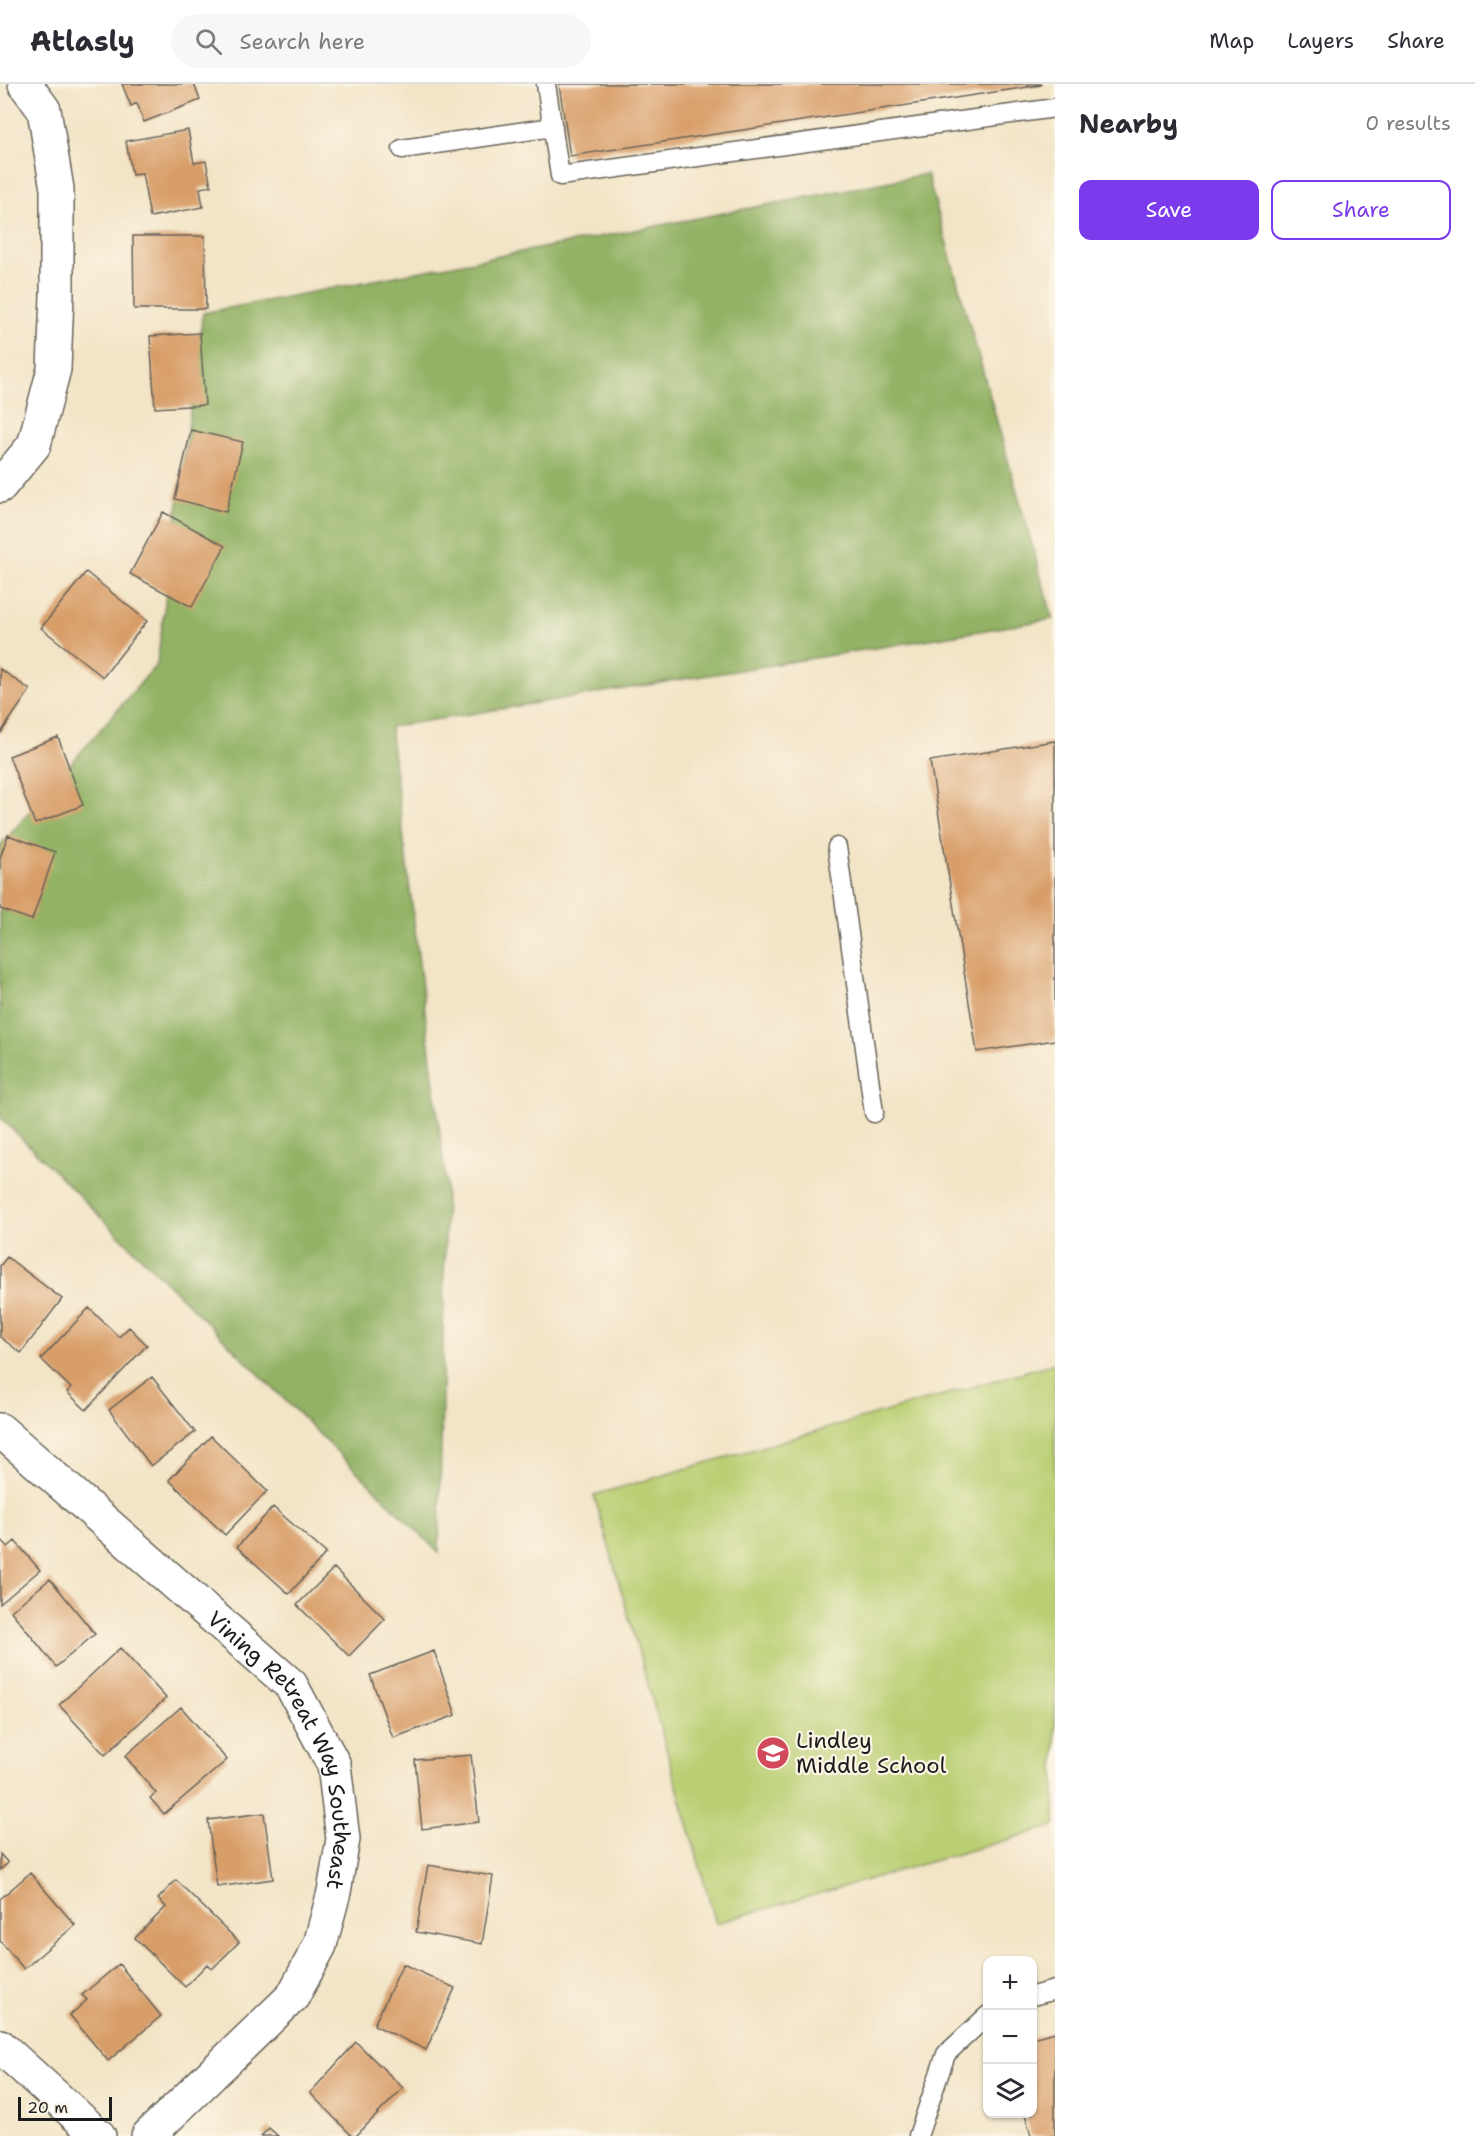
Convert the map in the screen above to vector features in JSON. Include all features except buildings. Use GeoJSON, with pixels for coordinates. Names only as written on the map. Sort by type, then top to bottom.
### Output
{"type":"FeatureCollection","features":[{"type":"Feature","properties":{"kind":"street"},"geometry":{"type":"LineString","coordinates":[[0,486],[34,445],[54,369],[57,189],[44,110],[26,84]]}},
{"type":"Feature","properties":{"kind":"street","name":"Vining Retreat Way Southeast"},"geometry":{"type":"LineString","coordinates":[[0,1430],[291,1685],[334,1765],[343,1839],[334,1892],[320,1945],[293,1996],[148,2136]]}},
{"type":"Feature","properties":{"kind":"street"},"geometry":{"type":"LineString","coordinates":[[0,2046],[99,2136]]}},
{"type":"Feature","properties":{"kind":"lane"},"geometry":{"type":"LineString","coordinates":[[546,84],[560,176],[1055,108]]}},
{"type":"Feature","properties":{"kind":"lane"},"geometry":{"type":"LineString","coordinates":[[402,149],[553,127]]}},
{"type":"Feature","properties":{"kind":"lane"},"geometry":{"type":"LineString","coordinates":[[837,847],[874,1113]]}},
{"type":"Feature","properties":{"kind":"lane"},"geometry":{"type":"LineString","coordinates":[[1037,1995],[1055,1990]]}},
{"type":"Feature","properties":{"kind":"lane"},"geometry":{"type":"LineString","coordinates":[[918,2136],[946,2054],[983,2019]]}},
{"type":"Feature","properties":{"kind":"green space"},"geometry":{"type":"Polygon","coordinates":[[[927,174],[1053,619],[390,727],[446,1183],[439,1553],[0,1117],[0,846],[157,664],[203,313],[927,174]]]}},
{"type":"Feature","properties":{"kind":"green space"},"geometry":{"type":"Polygon","coordinates":[[[1055,1363],[1055,1826],[716,1923],[594,1495],[1055,1363]]]}},
{"type":"Feature","properties":{"kind":"place","name":"Lindley Middle School"},"geometry":{"type":"Point","coordinates":[773,1753]}}]}
